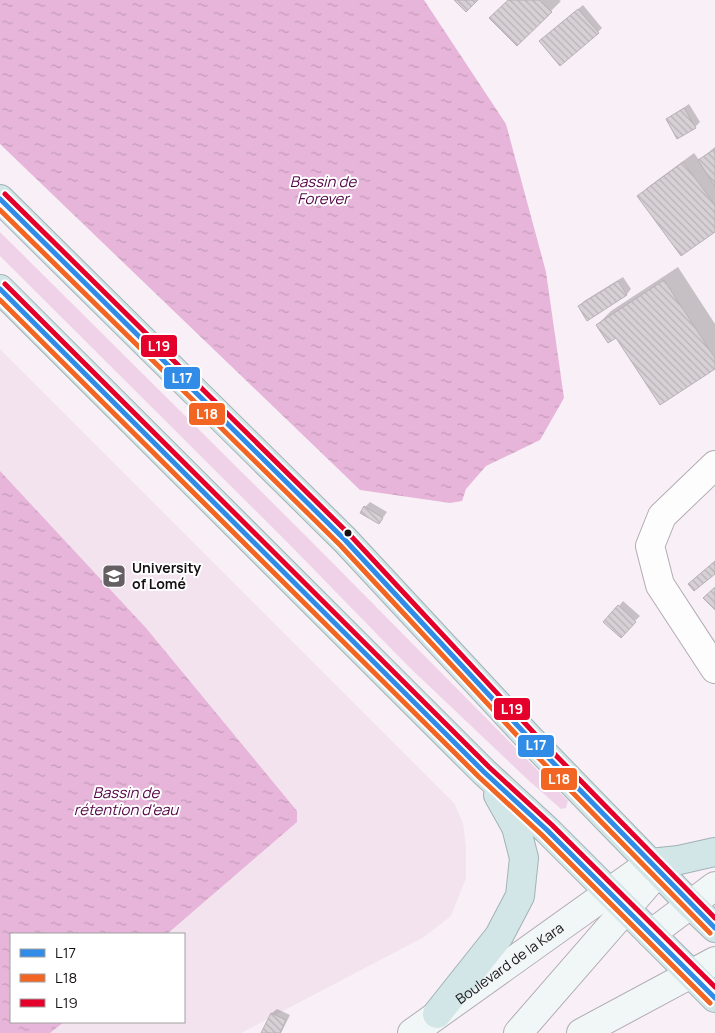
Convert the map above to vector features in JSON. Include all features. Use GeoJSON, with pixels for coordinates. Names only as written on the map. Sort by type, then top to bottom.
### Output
{"type":"FeatureCollection","features":[{"type":"Feature","properties":{"kind":"highway"},"geometry":{"type":"LineString","coordinates":[[0,199],[345,540],[530,739],[715,928]]}},
{"type":"Feature","properties":{"kind":"highway"},"geometry":{"type":"LineString","coordinates":[[0,289],[484,772],[547,830],[715,998]]}},
{"type":"Feature","properties":{"kind":"highway"},"geometry":{"type":"LineString","coordinates":[[438,1014],[499,936],[520,896],[524,858],[516,827],[484,772]]}},
{"type":"Feature","properties":{"kind":"highway"},"geometry":{"type":"LineString","coordinates":[[654,867],[715,852]]}},
{"type":"Feature","properties":{"kind":"main road"},"geometry":{"type":"LineString","coordinates":[[518,1033],[617,901],[654,867]]}},
{"type":"Feature","properties":{"kind":"main road"},"geometry":{"type":"LineString","coordinates":[[652,934],[715,886]]}},
{"type":"Feature","properties":{"kind":"main road","name":"Boulevard de la Kara"},"geometry":{"type":"LineString","coordinates":[[412,1033],[438,1014],[617,901]]}},
{"type":"Feature","properties":{"kind":"main road"},"geometry":{"type":"LineString","coordinates":[[581,1033],[715,962]]}},
{"type":"Feature","properties":{"kind":"street"},"geometry":{"type":"LineString","coordinates":[[715,466],[662,516],[650,546],[660,585],[715,669]]}},
{"type":"Feature","properties":{"kind":"shaded area"},"geometry":{"type":"Polygon","coordinates":[[[0,232],[305,535],[568,801],[566,808],[561,809],[527,779],[408,666],[290,545],[0,256],[0,232]]]}},
{"type":"Feature","properties":{"kind":"shaded area","name":"University of Lomé"},"geometry":{"type":"Polygon","coordinates":[[[0,349],[454,803],[463,823],[466,847],[466,878],[451,916],[424,937],[241,1033],[0,1033],[0,349]]]}},
{"type":"Feature","properties":{"kind":"water","name":"Bassin de Forever"},"geometry":{"type":"Polygon","coordinates":[[[0,0],[424,0],[506,124],[546,272],[564,398],[540,440],[486,466],[466,489],[462,501],[450,503],[360,490],[0,144],[0,0]]]}},
{"type":"Feature","properties":{"kind":"water","name":"Bassin de rétention d'eau"},"geometry":{"type":"Polygon","coordinates":[[[0,471],[146,628],[297,811],[297,822],[168,933],[10,933],[10,1023],[63,1023],[50,1033],[0,1033],[0,471]]]}},
{"type":"Feature","properties":{"kind":"building"},"geometry":{"type":"Polygon","coordinates":[[[454,0],[478,0],[466,12],[454,0]]]}},
{"type":"Feature","properties":{"kind":"building"},"geometry":{"type":"Polygon","coordinates":[[[508,0],[539,0],[552,12],[517,46],[489,18],[508,0]]]}},
{"type":"Feature","properties":{"kind":"building"},"geometry":{"type":"Polygon","coordinates":[[[578,9],[599,33],[560,66],[539,41],[578,9]]]}},
{"type":"Feature","properties":{"kind":"building"},"geometry":{"type":"Polygon","coordinates":[[[684,108],[696,128],[677,139],[666,119],[684,108]]]}},
{"type":"Feature","properties":{"kind":"building"},"geometry":{"type":"Polygon","coordinates":[[[715,149],[715,187],[698,160],[715,149]]]}},
{"type":"Feature","properties":{"kind":"building"},"geometry":{"type":"Polygon","coordinates":[[[683,162],[715,205],[715,232],[681,256],[637,196],[683,162]]]}},
{"type":"Feature","properties":{"kind":"building"},"geometry":{"type":"Polygon","coordinates":[[[664,280],[715,358],[715,369],[660,405],[616,338],[608,343],[596,325],[664,280]]]}},
{"type":"Feature","properties":{"kind":"building"},"geometry":{"type":"Polygon","coordinates":[[[618,281],[627,295],[587,321],[578,306],[618,281]]]}},
{"type":"Feature","properties":{"kind":"building"},"geometry":{"type":"Polygon","coordinates":[[[364,506],[383,518],[379,524],[360,513],[364,506]]]}},
{"type":"Feature","properties":{"kind":"building"},"geometry":{"type":"Polygon","coordinates":[[[715,561],[715,574],[694,591],[688,584],[715,561]]]}},
{"type":"Feature","properties":{"kind":"building"},"geometry":{"type":"Polygon","coordinates":[[[715,587],[715,610],[703,598],[715,587]]]}},
{"type":"Feature","properties":{"kind":"building"},"geometry":{"type":"Polygon","coordinates":[[[618,605],[636,622],[621,638],[603,622],[618,605]]]}},
{"type":"Feature","properties":{"kind":"building"},"geometry":{"type":"Polygon","coordinates":[[[271,1013],[286,1020],[280,1033],[261,1033],[271,1013]]]}},
{"type":"Feature","properties":{"kind":"transit line","name":"L19"},"geometry":{"type":"LineString","coordinates":[[5,194],[350,535],[535,734],[715,918]]}},
{"type":"Feature","properties":{"kind":"transit line","name":"L17"},"geometry":{"type":"LineString","coordinates":[[0,199],[345,540],[530,739],[715,928]]}},
{"type":"Feature","properties":{"kind":"transit line","name":"L18"},"geometry":{"type":"LineString","coordinates":[[0,210],[340,545],[525,744],[710,933]]}},
{"type":"Feature","properties":{"kind":"transit line","name":"L19"},"geometry":{"type":"LineString","coordinates":[[5,284],[489,767],[552,825],[715,987]]}},
{"type":"Feature","properties":{"kind":"transit line","name":"L17"},"geometry":{"type":"LineString","coordinates":[[0,289],[484,772],[547,830],[715,998]]}},
{"type":"Feature","properties":{"kind":"transit line","name":"L18"},"geometry":{"type":"LineString","coordinates":[[0,300],[479,777],[542,835],[710,1003]]}},
{"type":"Feature","properties":{"kind":"place","name":"University of Lomé"},"geometry":{"type":"Point","coordinates":[114,576]}}]}
